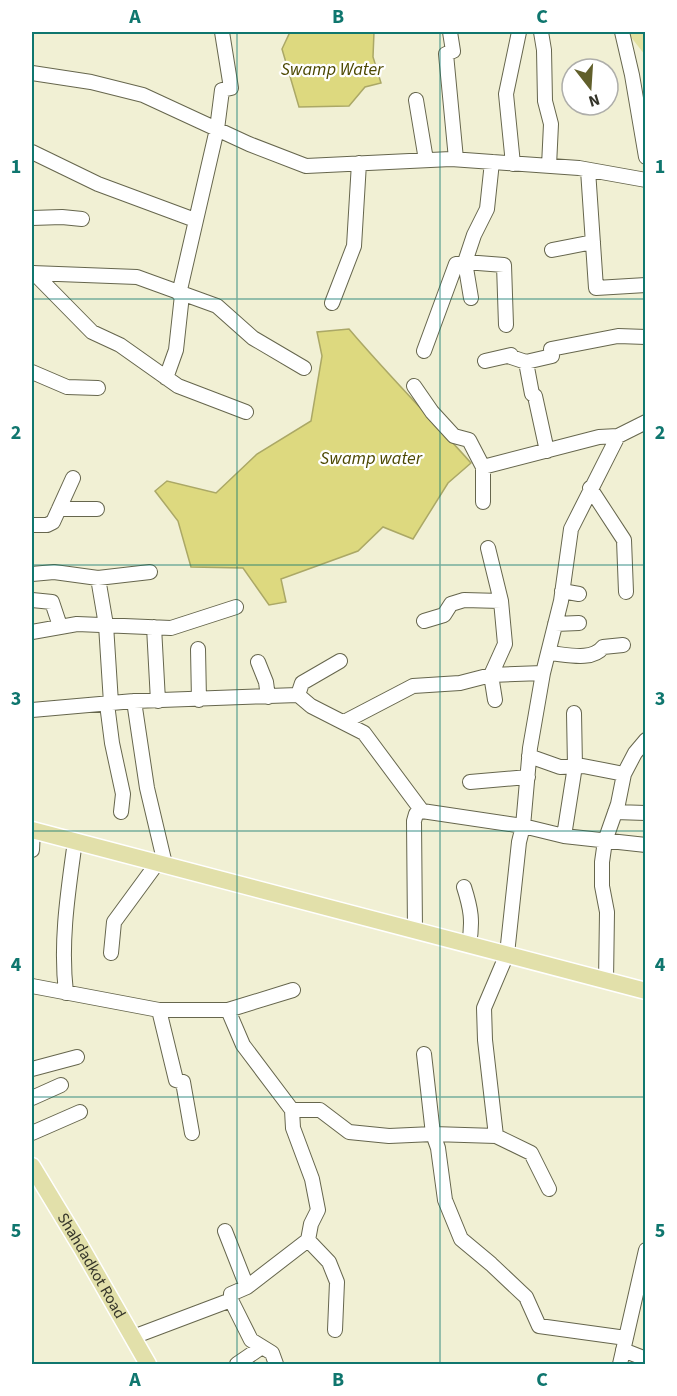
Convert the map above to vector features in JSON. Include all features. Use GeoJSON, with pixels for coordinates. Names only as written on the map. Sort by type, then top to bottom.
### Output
{"type":"FeatureCollection","features":[{"type":"Feature","properties":{"kind":"main road"},"geometry":{"type":"LineString","coordinates":[[32,830],[645,991]]}},
{"type":"Feature","properties":{"kind":"main road","name":"Shahdadkot Road"},"geometry":{"type":"LineString","coordinates":[[32,1166],[148,1365]]}},
{"type":"Feature","properties":{"kind":"street"},"geometry":{"type":"LineString","coordinates":[[166,378],[176,350],[181,294],[195,220],[217,129],[222,90],[231,88],[222,32]]}},
{"type":"Feature","properties":{"kind":"street"},"geometry":{"type":"LineString","coordinates":[[450,32],[453,51],[446,54],[456,159]]}},
{"type":"Feature","properties":{"kind":"street"},"geometry":{"type":"LineString","coordinates":[[513,164],[506,94],[519,32]]}},
{"type":"Feature","properties":{"kind":"street"},"geometry":{"type":"LineString","coordinates":[[541,32],[544,50],[545,100],[550,124],[549,166]]}},
{"type":"Feature","properties":{"kind":"street"},"geometry":{"type":"LineString","coordinates":[[622,32],[639,84],[645,157]]}},
{"type":"Feature","properties":{"kind":"street"},"geometry":{"type":"LineString","coordinates":[[32,72],[92,82],[143,95],[249,144],[306,166],[456,159],[588,170],[645,180]]}},
{"type":"Feature","properties":{"kind":"street"},"geometry":{"type":"LineString","coordinates":[[416,100],[426,160]]}},
{"type":"Feature","properties":{"kind":"street"},"geometry":{"type":"LineString","coordinates":[[32,152],[99,184],[195,220]]}},
{"type":"Feature","properties":{"kind":"street"},"geometry":{"type":"LineString","coordinates":[[471,298],[465,262],[474,235],[487,209],[492,162]]}},
{"type":"Feature","properties":{"kind":"street"},"geometry":{"type":"LineString","coordinates":[[332,303],[354,246],[359,163]]}},
{"type":"Feature","properties":{"kind":"street"},"geometry":{"type":"LineString","coordinates":[[588,170],[596,288],[645,285]]}},
{"type":"Feature","properties":{"kind":"street"},"geometry":{"type":"LineString","coordinates":[[32,218],[82,219]]}},
{"type":"Feature","properties":{"kind":"street"},"geometry":{"type":"LineString","coordinates":[[552,250],[593,242]]}},
{"type":"Feature","properties":{"kind":"street"},"geometry":{"type":"LineString","coordinates":[[424,351],[456,264],[465,262],[504,265],[506,325]]}},
{"type":"Feature","properties":{"kind":"street"},"geometry":{"type":"LineString","coordinates":[[33,273],[137,277],[218,306],[253,338],[304,368]]}},
{"type":"Feature","properties":{"kind":"street"},"geometry":{"type":"LineString","coordinates":[[33,273],[92,332],[120,345],[178,386],[246,412]]}},
{"type":"Feature","properties":{"kind":"street"},"geometry":{"type":"LineString","coordinates":[[486,361],[510,355],[526,362],[552,356],[551,349],[618,336],[645,337]]}},
{"type":"Feature","properties":{"kind":"street"},"geometry":{"type":"LineString","coordinates":[[526,362],[547,451]]}},
{"type":"Feature","properties":{"kind":"street"},"geometry":{"type":"LineString","coordinates":[[32,372],[67,387],[98,388]]}},
{"type":"Feature","properties":{"kind":"street"},"geometry":{"type":"LineString","coordinates":[[414,386],[432,412],[454,436],[469,440],[483,467],[483,502]]}},
{"type":"Feature","properties":{"kind":"street"},"geometry":{"type":"LineString","coordinates":[[483,467],[599,437],[618,436],[645,422]]}},
{"type":"Feature","properties":{"kind":"street"},"geometry":{"type":"LineString","coordinates":[[496,1136],[485,1040],[484,1008],[507,954],[529,756],[543,673],[562,591],[571,529],[618,436]]}},
{"type":"Feature","properties":{"kind":"street"},"geometry":{"type":"LineString","coordinates":[[32,525],[47,525],[53,522],[74,478]]}},
{"type":"Feature","properties":{"kind":"street"},"geometry":{"type":"LineString","coordinates":[[590,488],[624,540],[626,592]]}},
{"type":"Feature","properties":{"kind":"street"},"geometry":{"type":"LineString","coordinates":[[59,509],[97,509]]}},
{"type":"Feature","properties":{"kind":"street"},"geometry":{"type":"LineString","coordinates":[[488,548],[501,601],[505,644],[491,675],[495,700]]}},
{"type":"Feature","properties":{"kind":"street"},"geometry":{"type":"LineString","coordinates":[[32,574],[54,572],[98,578],[150,572]]}},
{"type":"Feature","properties":{"kind":"street"},"geometry":{"type":"LineString","coordinates":[[98,578],[106,625],[112,743],[123,794],[121,812]]}},
{"type":"Feature","properties":{"kind":"street"},"geometry":{"type":"LineString","coordinates":[[562,591],[579,594]]}},
{"type":"Feature","properties":{"kind":"street"},"geometry":{"type":"LineString","coordinates":[[32,600],[52,602],[60,626]]}},
{"type":"Feature","properties":{"kind":"street"},"geometry":{"type":"LineString","coordinates":[[424,621],[444,615],[451,603],[464,600],[501,601]]}},
{"type":"Feature","properties":{"kind":"street"},"geometry":{"type":"LineString","coordinates":[[32,632],[77,624],[171,628],[236,607]]}},
{"type":"Feature","properties":{"kind":"street"},"geometry":{"type":"LineString","coordinates":[[555,624],[579,623]]}},
{"type":"Feature","properties":{"kind":"street"},"geometry":{"type":"LineString","coordinates":[[154,627],[158,701]]}},
{"type":"Feature","properties":{"kind":"street"},"geometry":{"type":"LineString","coordinates":[[548,653],[588,656],[599,652],[603,647],[623,645]]}},
{"type":"Feature","properties":{"kind":"street"},"geometry":{"type":"LineString","coordinates":[[198,649],[199,700]]}},
{"type":"Feature","properties":{"kind":"street"},"geometry":{"type":"LineString","coordinates":[[298,695],[302,683],[340,661]]}},
{"type":"Feature","properties":{"kind":"street"},"geometry":{"type":"LineString","coordinates":[[258,662],[266,682],[268,697]]}},
{"type":"Feature","properties":{"kind":"street"},"geometry":{"type":"LineString","coordinates":[[344,722],[413,686],[460,683],[491,675],[543,673]]}},
{"type":"Feature","properties":{"kind":"street"},"geometry":{"type":"LineString","coordinates":[[32,710],[134,701],[298,695],[311,706],[364,733],[422,812]]}},
{"type":"Feature","properties":{"kind":"street"},"geometry":{"type":"LineString","coordinates":[[111,953],[114,922],[162,863],[147,788],[134,701]]}},
{"type":"Feature","properties":{"kind":"street"},"geometry":{"type":"LineString","coordinates":[[564,836],[575,766],[574,713]]}},
{"type":"Feature","properties":{"kind":"street"},"geometry":{"type":"LineString","coordinates":[[606,981],[607,912],[602,886],[605,841],[624,774],[645,740]]}},
{"type":"Feature","properties":{"kind":"street"},"geometry":{"type":"LineString","coordinates":[[529,756],[560,767],[575,766],[624,774]]}},
{"type":"Feature","properties":{"kind":"street"},"geometry":{"type":"LineString","coordinates":[[470,782],[528,777]]}},
{"type":"Feature","properties":{"kind":"street"},"geometry":{"type":"LineString","coordinates":[[415,930],[414,821],[416,814],[422,812],[523,826],[564,836],[645,845]]}},
{"type":"Feature","properties":{"kind":"street"},"geometry":{"type":"LineString","coordinates":[[615,812],[645,813]]}},
{"type":"Feature","properties":{"kind":"street"},"geometry":{"type":"LineString","coordinates":[[32,830],[32,850]]}},
{"type":"Feature","properties":{"kind":"street"},"geometry":{"type":"LineString","coordinates":[[66,993],[63,950],[75,841]]}},
{"type":"Feature","properties":{"kind":"street"},"geometry":{"type":"LineString","coordinates":[[464,886],[472,911],[469,944]]}},
{"type":"Feature","properties":{"kind":"street"},"geometry":{"type":"LineString","coordinates":[[32,982],[32,986],[159,1010],[228,1010],[293,990]]}},
{"type":"Feature","properties":{"kind":"street"},"geometry":{"type":"LineString","coordinates":[[159,1010],[176,1080],[183,1082],[192,1133]]}},
{"type":"Feature","properties":{"kind":"street"},"geometry":{"type":"LineString","coordinates":[[228,1010],[243,1045],[292,1110],[293,1128],[312,1179],[318,1210],[311,1224],[309,1240],[247,1287],[231,1294],[231,1300],[251,1341],[272,1353],[276,1365]]}},
{"type":"Feature","properties":{"kind":"street"},"geometry":{"type":"LineString","coordinates":[[424,1054],[433,1134],[438,1148],[445,1200],[461,1239],[526,1297],[539,1326],[624,1344],[645,1359]]}},
{"type":"Feature","properties":{"kind":"street"},"geometry":{"type":"LineString","coordinates":[[32,1069],[77,1057]]}},
{"type":"Feature","properties":{"kind":"street"},"geometry":{"type":"LineString","coordinates":[[32,1098],[61,1084]]}},
{"type":"Feature","properties":{"kind":"street"},"geometry":{"type":"LineString","coordinates":[[292,1110],[320,1110],[349,1132],[389,1136],[433,1134],[496,1136],[531,1153],[549,1189]]}},
{"type":"Feature","properties":{"kind":"street"},"geometry":{"type":"LineString","coordinates":[[32,1132],[80,1112]]}},
{"type":"Feature","properties":{"kind":"street"},"geometry":{"type":"LineString","coordinates":[[225,1231],[247,1287]]}},
{"type":"Feature","properties":{"kind":"street"},"geometry":{"type":"LineString","coordinates":[[309,1240],[329,1262],[337,1282],[335,1330]]}},
{"type":"Feature","properties":{"kind":"street"},"geometry":{"type":"LineString","coordinates":[[621,1365],[645,1250]]}},
{"type":"Feature","properties":{"kind":"street"},"geometry":{"type":"LineString","coordinates":[[133,1337],[231,1300]]}},
{"type":"Feature","properties":{"kind":"street"},"geometry":{"type":"LineString","coordinates":[[237,1365],[262,1347]]}},
{"type":"Feature","properties":{"kind":"shaded area"},"geometry":{"type":"Polygon","coordinates":[[[627,32],[645,32],[645,55],[627,32]]]}},
{"type":"Feature","properties":{"kind":"water","name":"Swamp Water"},"geometry":{"type":"Polygon","coordinates":[[[290,32],[374,32],[373,57],[381,83],[365,87],[349,106],[299,107],[282,49],[290,32]]]}},
{"type":"Feature","properties":{"kind":"water","name":"Swamp water"},"geometry":{"type":"Polygon","coordinates":[[[349,329],[471,463],[448,483],[413,539],[383,527],[358,551],[281,579],[286,602],[269,605],[243,568],[191,567],[178,521],[155,491],[167,481],[216,493],[257,454],[311,421],[322,356],[317,332],[349,329]]]}}]}
